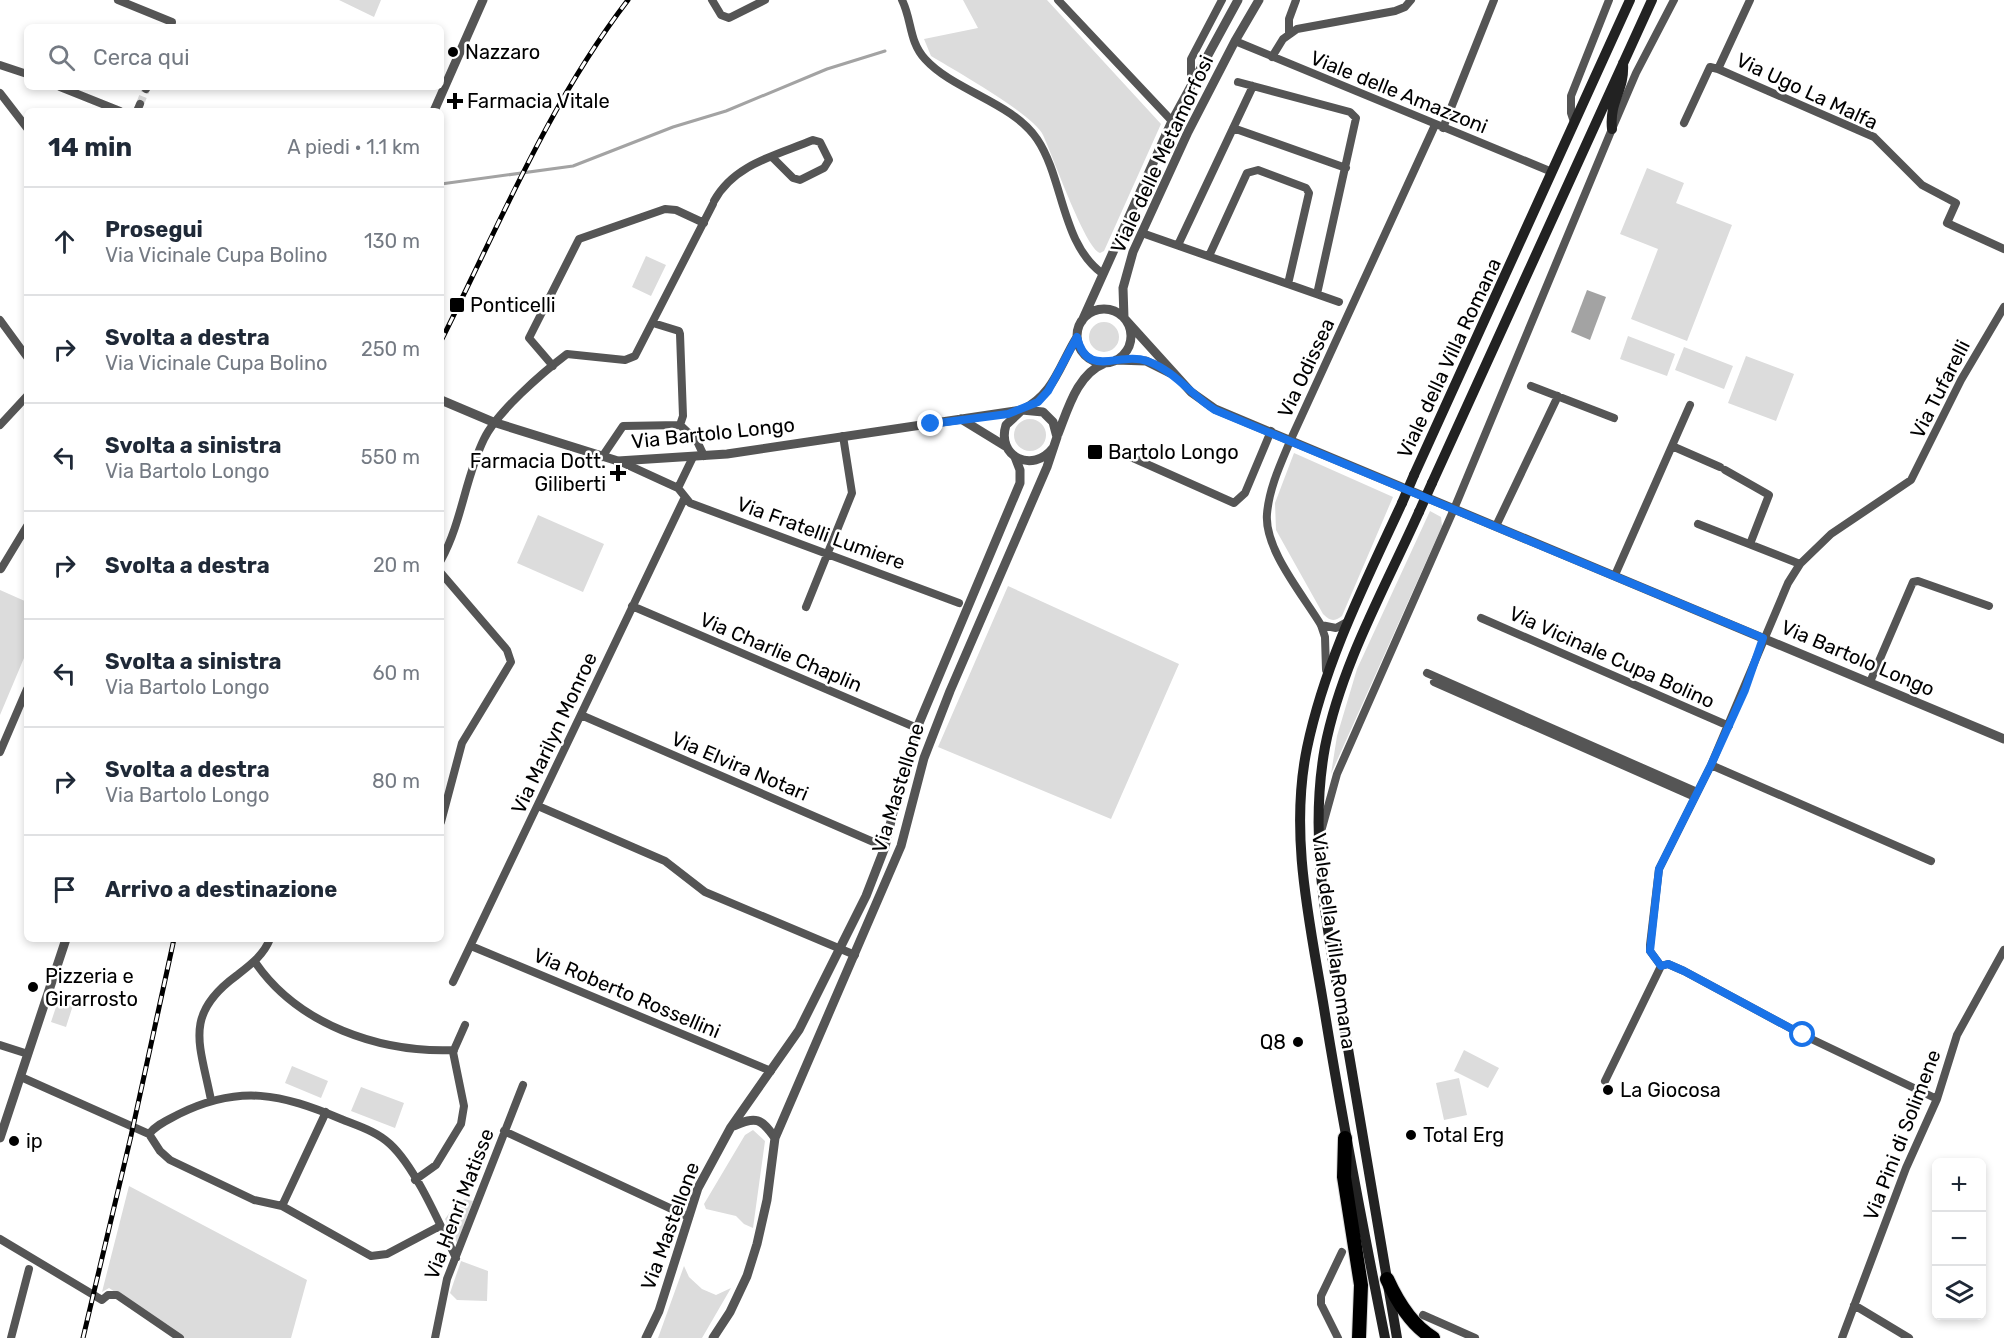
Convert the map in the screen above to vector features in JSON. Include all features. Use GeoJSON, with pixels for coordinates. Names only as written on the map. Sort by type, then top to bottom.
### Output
{"type":"FeatureCollection","features":[{"type":"Feature","properties":{"kind":"highway"},"geometry":{"type":"LineString","coordinates":[[1345,1138],[1344,1177],[1361,1285],[1359,1338]]}},
{"type":"Feature","properties":{"kind":"highway"},"geometry":{"type":"LineString","coordinates":[[1387,1279],[1395,1297],[1409,1316],[1433,1338]]}},
{"type":"Feature","properties":{"kind":"main road","name":"Viale della Villa Romana"},"geometry":{"type":"LineString","coordinates":[[1385,1338],[1345,1138],[1302,868],[1300,825],[1307,748],[1326,682],[1347,622],[1630,0]]}},
{"type":"Feature","properties":{"kind":"main road","name":"Viale della Villa Romana"},"geometry":{"type":"LineString","coordinates":[[1397,1338],[1331,948],[1318,847],[1321,777],[1337,698],[1432,483],[1652,0]]}},
{"type":"Feature","properties":{"kind":"main road"},"geometry":{"type":"LineString","coordinates":[[1612,129],[1610,111],[1624,79],[1623,61]]}},
{"type":"Feature","properties":{"kind":"street"},"geometry":{"type":"LineString","coordinates":[[118,0],[172,22],[172,24]]}},
{"type":"Feature","properties":{"kind":"street"},"geometry":{"type":"LineString","coordinates":[[436,108],[483,0]]}},
{"type":"Feature","properties":{"kind":"street"},"geometry":{"type":"LineString","coordinates":[[712,0],[722,15],[729,18],[765,0]]}},
{"type":"Feature","properties":{"kind":"street"},"geometry":{"type":"LineString","coordinates":[[902,0],[910,21],[913,40],[926,60],[1022,123],[1036,138],[1075,235],[1088,258],[1103,274]]}},
{"type":"Feature","properties":{"kind":"street"},"geometry":{"type":"LineString","coordinates":[[1058,0],[1172,122],[1188,132]]}},
{"type":"Feature","properties":{"kind":"street","name":"Viale delle Metamorfosi"},"geometry":{"type":"LineString","coordinates":[[1191,86],[1191,59],[1222,0]]}},
{"type":"Feature","properties":{"kind":"street","name":"Viale delle Metamorfosi"},"geometry":{"type":"LineString","coordinates":[[1082,321],[1172,122],[1238,0]]}},
{"type":"Feature","properties":{"kind":"street","name":"Viale delle Metamorfosi"},"geometry":{"type":"LineString","coordinates":[[1124,318],[1122,298],[1124,279],[1142,233],[1188,132],[1259,0]]}},
{"type":"Feature","properties":{"kind":"street"},"geometry":{"type":"LineString","coordinates":[[1289,33],[1289,19],[1296,0]]}},
{"type":"Feature","properties":{"kind":"street"},"geometry":{"type":"LineString","coordinates":[[1272,57],[1289,33],[1306,26],[1401,9],[1411,0]]}},
{"type":"Feature","properties":{"kind":"street","name":"Via Odissea"},"geometry":{"type":"LineString","coordinates":[[1326,682],[1327,654],[1321,625],[1272,545],[1268,532],[1267,514],[1272,488],[1291,439],[1439,127],[1494,0]]}},
{"type":"Feature","properties":{"kind":"street"},"geometry":{"type":"LineString","coordinates":[[1574,122],[1570,96],[1609,0]]}},
{"type":"Feature","properties":{"kind":"street","name":"Viale della Villa Romana"},"geometry":{"type":"LineString","coordinates":[[1318,847],[1337,774],[1454,509],[1636,72],[1674,0]]}},
{"type":"Feature","properties":{"kind":"street","name":"Via Ugo La Malfa"},"geometry":{"type":"LineString","coordinates":[[1718,69],[1750,0]]}},
{"type":"Feature","properties":{"kind":"street","name":"Viale delle Metamorfosi"},"geometry":{"type":"LineString","coordinates":[[1218,35],[1235,41]]}},
{"type":"Feature","properties":{"kind":"street","name":"Viale delle Amazzoni"},"geometry":{"type":"LineString","coordinates":[[1235,41],[1552,172]]}},
{"type":"Feature","properties":{"kind":"street"},"geometry":{"type":"LineString","coordinates":[[3,65],[24,73]]}},
{"type":"Feature","properties":{"kind":"street","name":"Via Ugo La Malfa"},"geometry":{"type":"LineString","coordinates":[[1684,123],[1710,67],[1718,69],[1874,137],[1922,185],[1956,203],[1947,223],[2004,249]]}},
{"type":"Feature","properties":{"kind":"street"},"geometry":{"type":"LineString","coordinates":[[1238,82],[1354,115],[1357,122],[1317,294]]}},
{"type":"Feature","properties":{"kind":"street"},"geometry":{"type":"LineString","coordinates":[[1178,245],[1252,86]]}},
{"type":"Feature","properties":{"kind":"street"},"geometry":{"type":"LineString","coordinates":[[68,90],[112,108]]}},
{"type":"Feature","properties":{"kind":"street"},"geometry":{"type":"LineString","coordinates":[[0,93],[24,124]]}},
{"type":"Feature","properties":{"kind":"street"},"geometry":{"type":"LineString","coordinates":[[1233,128],[1346,168]]}},
{"type":"Feature","properties":{"kind":"street"},"geometry":{"type":"LineString","coordinates":[[444,554],[457,526],[483,441],[493,422],[553,366],[571,353],[631,359],[638,353],[724,185],[737,173],[771,157],[816,140],[829,160],[824,168],[801,180],[792,178],[771,157]]}},
{"type":"Feature","properties":{"kind":"street"},"geometry":{"type":"LineString","coordinates":[[1209,256],[1247,173],[1258,170],[1306,188],[1309,193],[1288,284]]}},
{"type":"Feature","properties":{"kind":"street"},"geometry":{"type":"LineString","coordinates":[[553,366],[529,338],[579,239],[669,209],[704,222]]}},
{"type":"Feature","properties":{"kind":"street"},"geometry":{"type":"LineString","coordinates":[[1142,233],[1339,302]]}},
{"type":"Feature","properties":{"kind":"street","name":"Via Tufarelli"},"geometry":{"type":"LineString","coordinates":[[1906,486],[1918,469],[1961,380],[2004,307]]}},
{"type":"Feature","properties":{"kind":"street"},"geometry":{"type":"LineString","coordinates":[[961,419],[1005,446],[1015,458],[1032,462],[1048,455],[1053,448],[1074,394],[1086,375],[1111,361],[1126,351],[1131,337],[1124,318],[1115,312],[1099,309],[1082,321],[1077,337],[1085,355],[1093,361],[1111,361]]}},
{"type":"Feature","properties":{"kind":"street","name":"Via Bartolo Longo"},"geometry":{"type":"LineString","coordinates":[[1124,318],[1175,375],[1203,402],[1215,410],[1291,439],[2004,739]]}},
{"type":"Feature","properties":{"kind":"street"},"geometry":{"type":"LineString","coordinates":[[0,320],[24,355]]}},
{"type":"Feature","properties":{"kind":"street"},"geometry":{"type":"LineString","coordinates":[[654,323],[679,331],[680,334],[683,416],[680,425]]}},
{"type":"Feature","properties":{"kind":"street","name":"Via Bartolo Longo"},"geometry":{"type":"LineString","coordinates":[[444,401],[493,422],[618,461],[704,456],[1022,410],[1038,402],[1048,391],[1077,337]]}},
{"type":"Feature","properties":{"kind":"street","name":"Via Bartolo Longo"},"geometry":{"type":"LineString","coordinates":[[1111,361],[1146,361],[1175,375]]}},
{"type":"Feature","properties":{"kind":"street"},"geometry":{"type":"LineString","coordinates":[[1531,386],[1614,418]]}},
{"type":"Feature","properties":{"kind":"street"},"geometry":{"type":"LineString","coordinates":[[1496,526],[1558,396]]}},
{"type":"Feature","properties":{"kind":"street"},"geometry":{"type":"LineString","coordinates":[[0,425],[24,399]]}},
{"type":"Feature","properties":{"kind":"street"},"geometry":{"type":"LineString","coordinates":[[1615,575],[1690,405]]}},
{"type":"Feature","properties":{"kind":"street"},"geometry":{"type":"LineString","coordinates":[[1005,446],[1006,424],[1022,410],[1043,412],[1053,423],[1057,437]]}},
{"type":"Feature","properties":{"kind":"street"},"geometry":{"type":"LineString","coordinates":[[602,457],[623,426],[680,425],[697,441],[704,456]]}},
{"type":"Feature","properties":{"kind":"street"},"geometry":{"type":"LineString","coordinates":[[1124,454],[1234,504],[1245,493],[1271,431]]}},
{"type":"Feature","properties":{"kind":"street"},"geometry":{"type":"LineString","coordinates":[[806,607],[852,493],[843,436]]}},
{"type":"Feature","properties":{"kind":"street"},"geometry":{"type":"LineString","coordinates":[[1672,446],[1722,469],[1769,495],[1750,544]]}},
{"type":"Feature","properties":{"kind":"street","name":"Via Mastellone"},"geometry":{"type":"LineString","coordinates":[[713,1338],[743,1285],[757,1244],[767,1200],[776,1138],[901,846],[924,758],[1053,448]]}},
{"type":"Feature","properties":{"kind":"street"},"geometry":{"type":"LineString","coordinates":[[678,488],[693,457]]}},
{"type":"Feature","properties":{"kind":"street","name":"Via Mastellone"},"geometry":{"type":"LineString","coordinates":[[646,1338],[659,1311],[698,1188],[731,1127],[799,1030],[840,949],[885,847],[901,778],[917,728],[1020,483],[1020,470],[1015,458]]}},
{"type":"Feature","properties":{"kind":"street"},"geometry":{"type":"LineString","coordinates":[[618,461],[678,488],[684,499]]}},
{"type":"Feature","properties":{"kind":"street","name":"Via Vicinale Cupa Bolino"},"geometry":{"type":"LineString","coordinates":[[1661,966],[1650,951],[1659,869],[1729,726],[1780,597],[1800,564],[1831,534],[1906,486]]}},
{"type":"Feature","properties":{"kind":"street","name":"Via Fratelli Lumiere"},"geometry":{"type":"LineString","coordinates":[[684,499],[958,603]]}},
{"type":"Feature","properties":{"kind":"street","name":"Via Marilyn Monroe"},"geometry":{"type":"LineString","coordinates":[[453,982],[684,499]]}},
{"type":"Feature","properties":{"kind":"street"},"geometry":{"type":"LineString","coordinates":[[1698,524],[1800,564]]}},
{"type":"Feature","properties":{"kind":"street"},"geometry":{"type":"LineString","coordinates":[[1,569],[24,531]]}},
{"type":"Feature","properties":{"kind":"street"},"geometry":{"type":"LineString","coordinates":[[444,576],[507,650],[511,662],[462,743],[444,811]]}},
{"type":"Feature","properties":{"kind":"street"},"geometry":{"type":"LineString","coordinates":[[1870,682],[1913,582],[1918,581],[1989,606]]}},
{"type":"Feature","properties":{"kind":"street","name":"Via Charlie Chaplin"},"geometry":{"type":"LineString","coordinates":[[632,606],[917,728]]}},
{"type":"Feature","properties":{"kind":"street","name":"Via Vicinale Cupa Bolino"},"geometry":{"type":"LineString","coordinates":[[1481,618],[1729,726]]}},
{"type":"Feature","properties":{"kind":"street"},"geometry":{"type":"LineString","coordinates":[[1321,625],[1336,628],[1347,622]]}},
{"type":"Feature","properties":{"kind":"street"},"geometry":{"type":"LineString","coordinates":[[1427,673],[1696,794]]}},
{"type":"Feature","properties":{"kind":"street"},"geometry":{"type":"LineString","coordinates":[[1434,682],[1696,794]]}},
{"type":"Feature","properties":{"kind":"street"},"geometry":{"type":"LineString","coordinates":[[0,752],[24,696]]}},
{"type":"Feature","properties":{"kind":"street","name":"Via Elvira Notari"},"geometry":{"type":"LineString","coordinates":[[581,715],[885,847]]}},
{"type":"Feature","properties":{"kind":"street"},"geometry":{"type":"LineString","coordinates":[[1711,765],[1931,861]]}},
{"type":"Feature","properties":{"kind":"street"},"geometry":{"type":"LineString","coordinates":[[537,806],[665,861],[705,892],[855,955]]}},
{"type":"Feature","properties":{"kind":"street"},"geometry":{"type":"LineString","coordinates":[[0,1138],[65,942]]}},
{"type":"Feature","properties":{"kind":"street"},"geometry":{"type":"LineString","coordinates":[[211,1100],[200,1046],[200,1027],[204,1010],[213,994],[255,962],[268,942]]}},
{"type":"Feature","properties":{"kind":"street","name":"Via Roberto Rossellini"},"geometry":{"type":"LineString","coordinates":[[471,946],[771,1071]]}},
{"type":"Feature","properties":{"kind":"street","name":"Via Pini di Solimene"},"geometry":{"type":"LineString","coordinates":[[1842,1338],[1906,1168],[1937,1099],[1958,1035],[2004,950]]}},
{"type":"Feature","properties":{"kind":"street"},"geometry":{"type":"LineString","coordinates":[[255,962],[275,986],[306,1011],[335,1028],[378,1043],[454,1050]]}},
{"type":"Feature","properties":{"kind":"street"},"geometry":{"type":"LineString","coordinates":[[1605,1081],[1661,966],[1668,964],[1803,1035],[1937,1099]]}},
{"type":"Feature","properties":{"kind":"street"},"geometry":{"type":"LineString","coordinates":[[415,1180],[436,1165],[461,1124],[464,1106],[454,1061],[454,1050],[465,1025]]}},
{"type":"Feature","properties":{"kind":"street"},"geometry":{"type":"LineString","coordinates":[[0,1046],[28,1054]]}},
{"type":"Feature","properties":{"kind":"street"},"geometry":{"type":"LineString","coordinates":[[21,1077],[149,1134],[160,1151],[171,1160],[254,1200],[282,1206],[371,1256],[387,1254],[440,1226]]}},
{"type":"Feature","properties":{"kind":"street","name":"Via Henri Matisse"},"geometry":{"type":"LineString","coordinates":[[435,1338],[443,1289],[522,1084]]}},
{"type":"Feature","properties":{"kind":"street"},"geometry":{"type":"LineString","coordinates":[[149,1134],[160,1124],[211,1100],[264,1094],[289,1099],[326,1112],[386,1140],[401,1156],[456,1258]]}},
{"type":"Feature","properties":{"kind":"street"},"geometry":{"type":"LineString","coordinates":[[282,1206],[326,1112]]}},
{"type":"Feature","properties":{"kind":"street"},"geometry":{"type":"LineString","coordinates":[[731,1127],[748,1119],[758,1120],[766,1125],[776,1138]]}},
{"type":"Feature","properties":{"kind":"street"},"geometry":{"type":"LineString","coordinates":[[504,1131],[689,1217]]}},
{"type":"Feature","properties":{"kind":"street"},"geometry":{"type":"LineString","coordinates":[[0,1239],[102,1300],[108,1295],[117,1295],[180,1338]]}},
{"type":"Feature","properties":{"kind":"street"},"geometry":{"type":"LineString","coordinates":[[1338,1338],[1321,1304],[1321,1296],[1342,1252]]}},
{"type":"Feature","properties":{"kind":"street"},"geometry":{"type":"LineString","coordinates":[[11,1338],[29,1269]]}},
{"type":"Feature","properties":{"kind":"street"},"geometry":{"type":"LineString","coordinates":[[1854,1305],[1909,1338]]}},
{"type":"Feature","properties":{"kind":"street"},"geometry":{"type":"LineString","coordinates":[[1424,1315],[1475,1338]]}},
{"type":"Feature","properties":{"kind":"shaded area"},"geometry":{"type":"Polygon","coordinates":[[[339,0],[381,0],[374,17],[339,0]]]}},
{"type":"Feature","properties":{"kind":"shaded area"},"geometry":{"type":"Polygon","coordinates":[[[963,0],[1047,0],[1161,124],[1104,251],[1100,253],[1086,235],[1043,135],[1036,126],[1009,104],[931,56],[924,39],[978,28],[963,0]]]}},
{"type":"Feature","properties":{"kind":"shaded area"},"geometry":{"type":"Polygon","coordinates":[[[1647,168],[1684,183],[1676,203],[1732,225],[1687,341],[1631,319],[1658,249],[1620,234],[1647,168]]]}},
{"type":"Feature","properties":{"kind":"shaded area"},"geometry":{"type":"Polygon","coordinates":[[[646,256],[666,265],[651,296],[632,287],[646,256]]]}},
{"type":"Feature","properties":{"kind":"shaded area"},"geometry":{"type":"Polygon","coordinates":[[[1587,290],[1606,297],[1590,340],[1571,332],[1587,290]]]}},
{"type":"Feature","properties":{"kind":"shaded area"},"geometry":{"type":"Polygon","coordinates":[[[1104,322],[1115,326],[1119,337],[1115,348],[1104,352],[1093,348],[1089,337],[1093,326],[1104,322]]]}},
{"type":"Feature","properties":{"kind":"shaded area"},"geometry":{"type":"Polygon","coordinates":[[[1628,336],[1675,354],[1667,376],[1620,359],[1628,336]]]}},
{"type":"Feature","properties":{"kind":"shaded area"},"geometry":{"type":"Polygon","coordinates":[[[1684,347],[1733,366],[1724,389],[1675,370],[1684,347]]]}},
{"type":"Feature","properties":{"kind":"shaded area"},"geometry":{"type":"Polygon","coordinates":[[[1746,356],[1794,374],[1776,421],[1728,403],[1746,356]]]}},
{"type":"Feature","properties":{"kind":"shaded area"},"geometry":{"type":"Polygon","coordinates":[[[1030,419],[1041,424],[1046,435],[1041,446],[1030,451],[1019,446],[1014,435],[1019,424],[1030,419]]]}},
{"type":"Feature","properties":{"kind":"shaded area"},"geometry":{"type":"Polygon","coordinates":[[[1294,453],[1393,497],[1342,616],[1334,620],[1323,614],[1276,530],[1275,503],[1294,453]]]}},
{"type":"Feature","properties":{"kind":"shaded area"},"geometry":{"type":"Polygon","coordinates":[[[1430,511],[1441,517],[1442,526],[1331,774],[1337,736],[1357,669],[1430,511]]]}},
{"type":"Feature","properties":{"kind":"shaded area"},"geometry":{"type":"Polygon","coordinates":[[[538,515],[604,544],[583,592],[517,563],[538,515]]]}},
{"type":"Feature","properties":{"kind":"shaded area"},"geometry":{"type":"Polygon","coordinates":[[[1008,586],[1179,664],[1111,819],[938,747],[1008,586]]]}},
{"type":"Feature","properties":{"kind":"shaded area"},"geometry":{"type":"Polygon","coordinates":[[[0,590],[24,601],[24,658],[0,715],[0,590]]]}},
{"type":"Feature","properties":{"kind":"shaded area"},"geometry":{"type":"Polygon","coordinates":[[[60,995],[75,999],[66,1027],[51,1022],[60,995]]]}},
{"type":"Feature","properties":{"kind":"shaded area"},"geometry":{"type":"Polygon","coordinates":[[[1464,1050],[1499,1068],[1488,1088],[1454,1071],[1464,1050]]]}},
{"type":"Feature","properties":{"kind":"shaded area"},"geometry":{"type":"Polygon","coordinates":[[[292,1066],[328,1081],[321,1098],[285,1083],[292,1066]]]}},
{"type":"Feature","properties":{"kind":"shaded area"},"geometry":{"type":"Polygon","coordinates":[[[1459,1078],[1467,1115],[1444,1120],[1436,1083],[1459,1078]]]}},
{"type":"Feature","properties":{"kind":"shaded area"},"geometry":{"type":"Polygon","coordinates":[[[361,1087],[404,1103],[395,1128],[351,1111],[361,1087]]]}},
{"type":"Feature","properties":{"kind":"shaded area"},"geometry":{"type":"Polygon","coordinates":[[[753,1130],[765,1141],[753,1228],[744,1224],[736,1216],[706,1209],[704,1204],[745,1135],[753,1130]]]}},
{"type":"Feature","properties":{"kind":"shaded area"},"geometry":{"type":"Polygon","coordinates":[[[129,1186],[307,1280],[291,1338],[185,1338],[109,1288],[102,1292],[129,1186]]]}},
{"type":"Feature","properties":{"kind":"shaded area"},"geometry":{"type":"Polygon","coordinates":[[[464,1199],[473,1201],[457,1243],[445,1219],[450,1212],[454,1216],[464,1199]]]}},
{"type":"Feature","properties":{"kind":"shaded area"},"geometry":{"type":"Polygon","coordinates":[[[461,1261],[488,1271],[487,1301],[457,1300],[450,1293],[461,1261]]]}},
{"type":"Feature","properties":{"kind":"shaded area"},"geometry":{"type":"Polygon","coordinates":[[[684,1266],[689,1277],[702,1289],[716,1295],[731,1288],[702,1338],[658,1338],[684,1266]]]}},
{"type":"Feature","properties":{"kind":"waterway"},"geometry":{"type":"LineString","coordinates":[[444,184],[573,166],[673,127],[726,111],[827,69],[885,51]]}},
{"type":"Feature","properties":{"kind":"tunnel"},"geometry":{"type":"LineString","coordinates":[[140,104],[146,90]]}},
{"type":"Feature","properties":{"kind":"railway"},"geometry":{"type":"LineString","coordinates":[[444,335],[549,123],[600,39],[628,0]]}},
{"type":"Feature","properties":{"kind":"railway"},"geometry":{"type":"LineString","coordinates":[[83,1338],[131,1136],[173,942]]}},
{"type":"Feature","properties":{"kind":"place","name":"Nazzaro"},"geometry":{"type":"Point","coordinates":[453,52]}},
{"type":"Feature","properties":{"kind":"place","name":"Farmacia Vitale"},"geometry":{"type":"Point","coordinates":[455,101]}},
{"type":"Feature","properties":{"kind":"place","name":"Ponticelli"},"geometry":{"type":"Point","coordinates":[457,305]}},
{"type":"Feature","properties":{"kind":"place","name":"Bartolo Longo"},"geometry":{"type":"Point","coordinates":[1095,452]}},
{"type":"Feature","properties":{"kind":"place","name":"Farmacia Dott. Giliberti"},"geometry":{"type":"Point","coordinates":[618,473]}},
{"type":"Feature","properties":{"kind":"place","name":"Pizzeria e Girarrosto"},"geometry":{"type":"Point","coordinates":[33,987]}},
{"type":"Feature","properties":{"kind":"place","name":"Q8"},"geometry":{"type":"Point","coordinates":[1298,1042]}},
{"type":"Feature","properties":{"kind":"place","name":"La Giocosa"},"geometry":{"type":"Point","coordinates":[1608,1090]}},
{"type":"Feature","properties":{"kind":"place","name":"Total Erg"},"geometry":{"type":"Point","coordinates":[1411,1135]}},
{"type":"Feature","properties":{"kind":"place","name":"ip"},"geometry":{"type":"Point","coordinates":[14,1141]}},
{"type":"Feature","properties":{"kind":"route"},"geometry":{"type":"LineString","coordinates":[[931,424],[973,416],[1008,414],[1038,402],[1048,391],[1077,337],[1081,351],[1093,361],[1107,363],[1133,358],[1146,361],[1175,375],[1191,392],[1215,410],[1291,439],[1763,638],[1745,690],[1711,765],[1659,869],[1650,951],[1661,966],[1668,964],[1684,971],[1803,1035]]}}]}
